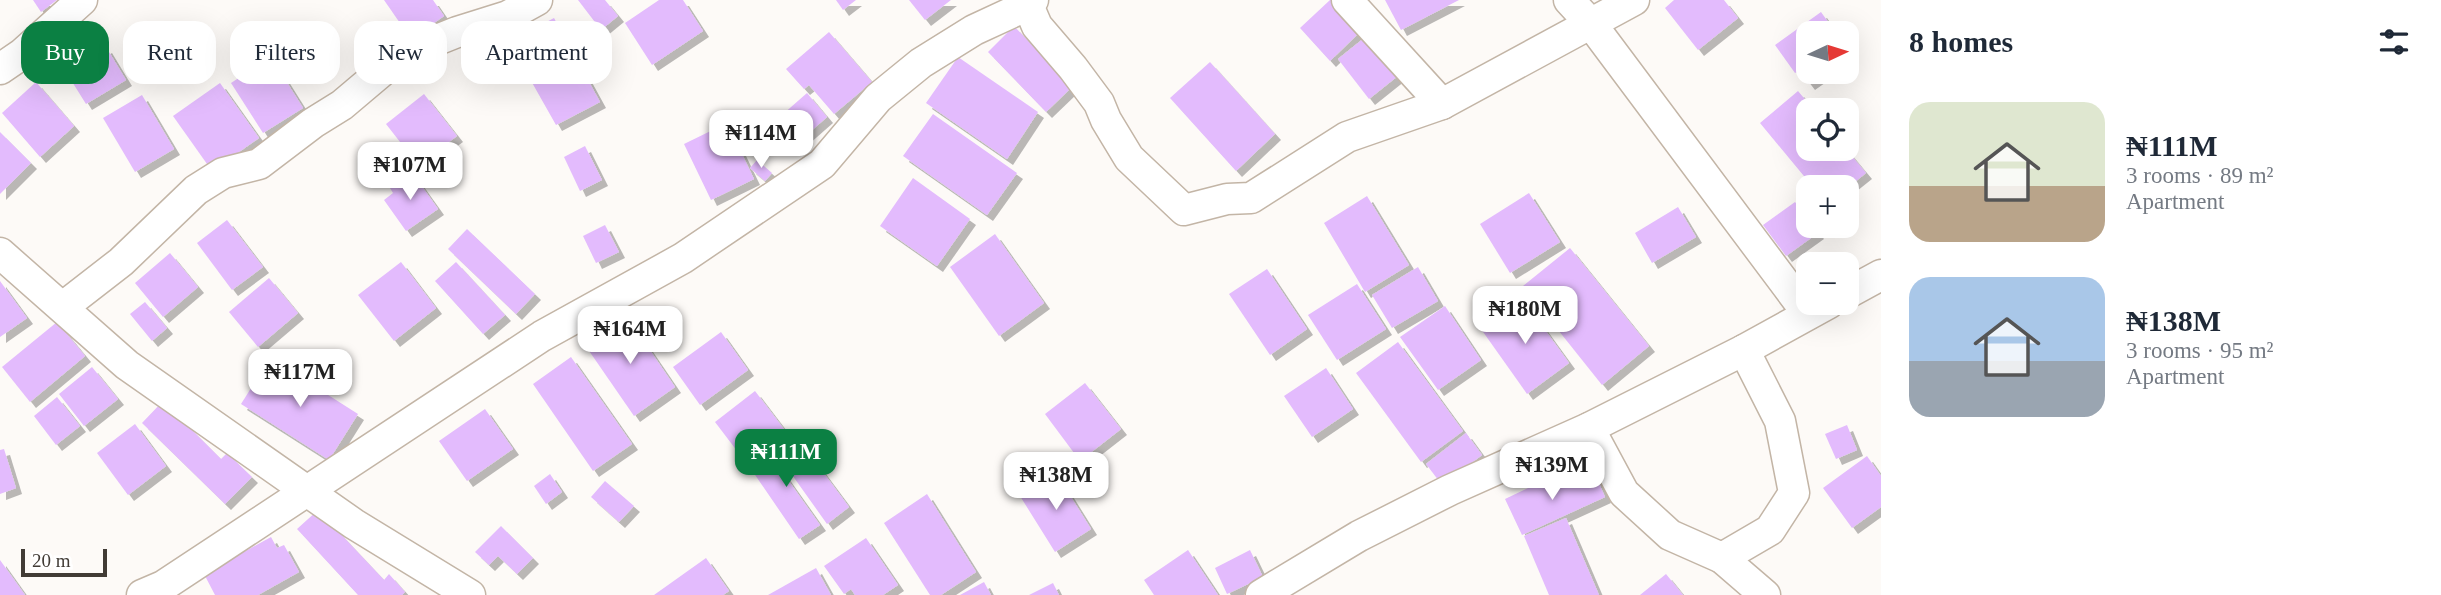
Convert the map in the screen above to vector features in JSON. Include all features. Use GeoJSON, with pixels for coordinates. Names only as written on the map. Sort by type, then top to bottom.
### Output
{"type":"FeatureCollection","features":[{"type":"Feature","properties":{"kind":"street"},"geometry":{"type":"LineString","coordinates":[[0,69],[22,54],[82,0]]}},
{"type":"Feature","properties":{"kind":"street"},"geometry":{"type":"LineString","coordinates":[[62,307],[114,269],[174,209],[205,184],[223,173],[259,164],[313,123],[342,105],[387,67],[422,46],[508,16],[537,0]]}},
{"type":"Feature","properties":{"kind":"street"},"geometry":{"type":"LineString","coordinates":[[1347,0],[1442,104]]}},
{"type":"Feature","properties":{"kind":"street"},"geometry":{"type":"LineString","coordinates":[[1569,0],[1796,279]]}},
{"type":"Feature","properties":{"kind":"street"},"geometry":{"type":"LineString","coordinates":[[142,595],[163,586],[542,336],[683,258],[822,164],[878,98],[921,63],[974,30],[1030,2],[1037,26],[1099,103],[1129,158],[1184,210],[1227,199],[1251,198],[1347,136],[1442,104],[1634,0]]}},
{"type":"Feature","properties":{"kind":"street"},"geometry":{"type":"LineString","coordinates":[[0,253],[127,365],[354,524],[470,595]]}},
{"type":"Feature","properties":{"kind":"street"},"geometry":{"type":"LineString","coordinates":[[1859,287],[1881,275]]}},
{"type":"Feature","properties":{"kind":"street"},"geometry":{"type":"LineString","coordinates":[[1261,595],[1371,530],[1450,490],[1589,428],[1744,350],[1806,315]]}},
{"type":"Feature","properties":{"kind":"street"},"geometry":{"type":"LineString","coordinates":[[1722,558],[1770,530],[1794,493],[1780,421],[1744,350]]}},
{"type":"Feature","properties":{"kind":"street"},"geometry":{"type":"LineString","coordinates":[[1589,428],[1625,493],[1670,535],[1722,558],[1765,595]]}},
{"type":"Feature","properties":{"kind":"building"},"geometry":{"type":"Polygon","coordinates":[[[33,0],[57,0],[41,12],[33,0]]]}},
{"type":"Feature","properties":{"kind":"building"},"geometry":{"type":"Polygon","coordinates":[[[384,0],[433,0],[444,16],[437,21],[399,21],[384,0]]]}},
{"type":"Feature","properties":{"kind":"building"},"geometry":{"type":"Polygon","coordinates":[[[578,0],[605,0],[618,16],[612,21],[594,21],[578,0]]]}},
{"type":"Feature","properties":{"kind":"building"},"geometry":{"type":"Polygon","coordinates":[[[659,0],[683,0],[703,31],[652,65],[625,23],[659,0]]]}},
{"type":"Feature","properties":{"kind":"building"},"geometry":{"type":"Polygon","coordinates":[[[836,0],[856,0],[843,10],[836,0]]]}},
{"type":"Feature","properties":{"kind":"building"},"geometry":{"type":"Polygon","coordinates":[[[909,0],[951,0],[925,20],[909,0]]]}},
{"type":"Feature","properties":{"kind":"building"},"geometry":{"type":"Polygon","coordinates":[[[1330,0],[1335,0],[1362,30],[1330,61],[1300,28],[1330,0]]]}},
{"type":"Feature","properties":{"kind":"building"},"geometry":{"type":"Polygon","coordinates":[[[1385,0],[1459,0],[1401,30],[1385,0]]]}},
{"type":"Feature","properties":{"kind":"building"},"geometry":{"type":"Polygon","coordinates":[[[1674,0],[1724,0],[1738,18],[1698,50],[1665,8],[1674,0]]]}},
{"type":"Feature","properties":{"kind":"building"},"geometry":{"type":"Polygon","coordinates":[[[1821,12],[1827,21],[1808,21],[1821,12]]]}},
{"type":"Feature","properties":{"kind":"building"},"geometry":{"type":"Polygon","coordinates":[[[1014,26],[1072,87],[1046,112],[988,52],[1014,26]]]}},
{"type":"Feature","properties":{"kind":"building"},"geometry":{"type":"Polygon","coordinates":[[[1796,30],[1796,72],[1795,73],[1775,45],[1796,30]]]}},
{"type":"Feature","properties":{"kind":"building"},"geometry":{"type":"Polygon","coordinates":[[[829,32],[872,82],[834,114],[809,85],[804,89],[786,69],[829,32]]]}},
{"type":"Feature","properties":{"kind":"building"},"geometry":{"type":"Polygon","coordinates":[[[1368,35],[1399,75],[1369,99],[1338,59],[1368,35]]]}},
{"type":"Feature","properties":{"kind":"building"},"geometry":{"type":"Polygon","coordinates":[[[109,52],[123,75],[123,82],[86,104],[74,84],[109,84],[109,52]]]}},
{"type":"Feature","properties":{"kind":"building"},"geometry":{"type":"Polygon","coordinates":[[[958,57],[1038,112],[1007,159],[926,103],[958,57]]]}},
{"type":"Feature","properties":{"kind":"building"},"geometry":{"type":"Polygon","coordinates":[[[1210,62],[1275,134],[1236,171],[1170,98],[1210,62]]]}},
{"type":"Feature","properties":{"kind":"building"},"geometry":{"type":"Polygon","coordinates":[[[220,83],[259,138],[212,171],[173,116],[220,83]]]}},
{"type":"Feature","properties":{"kind":"building"},"geometry":{"type":"Polygon","coordinates":[[[34,84],[38,84],[74,126],[40,157],[2,113],[34,84]]]}},
{"type":"Feature","properties":{"kind":"building"},"geometry":{"type":"Polygon","coordinates":[[[232,84],[288,84],[303,108],[263,133],[232,84]]]}},
{"type":"Feature","properties":{"kind":"building"},"geometry":{"type":"Polygon","coordinates":[[[533,84],[590,84],[600,102],[556,125],[533,84]]]}},
{"type":"Feature","properties":{"kind":"building"},"geometry":{"type":"Polygon","coordinates":[[[1798,91],[1804,98],[1796,98],[1796,161],[1856,161],[1866,173],[1859,179],[1859,175],[1803,175],[1760,123],[1798,91]]]}},
{"type":"Feature","properties":{"kind":"building"},"geometry":{"type":"Polygon","coordinates":[[[807,93],[827,117],[794,146],[774,122],[807,93]]]}},
{"type":"Feature","properties":{"kind":"building"},"geometry":{"type":"Polygon","coordinates":[[[424,94],[457,136],[418,165],[386,124],[424,94]]]}},
{"type":"Feature","properties":{"kind":"building"},"geometry":{"type":"Polygon","coordinates":[[[142,95],[174,149],[135,172],[103,118],[142,95]]]}},
{"type":"Feature","properties":{"kind":"building"},"geometry":{"type":"Polygon","coordinates":[[[933,114],[1017,173],[987,215],[903,156],[933,114]]]}},
{"type":"Feature","properties":{"kind":"building"},"geometry":{"type":"Polygon","coordinates":[[[727,123],[754,179],[711,200],[684,144],[727,123]]]}},
{"type":"Feature","properties":{"kind":"building"},"geometry":{"type":"Polygon","coordinates":[[[0,132],[31,163],[0,194],[0,132]]]}},
{"type":"Feature","properties":{"kind":"building"},"geometry":{"type":"Polygon","coordinates":[[[585,146],[602,180],[580,191],[564,157],[585,146]]]}},
{"type":"Feature","properties":{"kind":"building"},"geometry":{"type":"Polygon","coordinates":[[[757,160],[772,173],[765,181],[750,168],[757,160]]]}},
{"type":"Feature","properties":{"kind":"building"},"geometry":{"type":"Polygon","coordinates":[[[411,171],[438,209],[406,231],[384,200],[393,193],[390,188],[411,171]]]}},
{"type":"Feature","properties":{"kind":"building"},"geometry":{"type":"Polygon","coordinates":[[[913,178],[970,219],[937,266],[880,226],[913,178]]]}},
{"type":"Feature","properties":{"kind":"building"},"geometry":{"type":"Polygon","coordinates":[[[1529,193],[1560,242],[1510,273],[1480,224],[1529,193]]]}},
{"type":"Feature","properties":{"kind":"building"},"geometry":{"type":"Polygon","coordinates":[[[1367,196],[1409,265],[1365,292],[1324,223],[1367,196]]]}},
{"type":"Feature","properties":{"kind":"building"},"geometry":{"type":"Polygon","coordinates":[[[1795,202],[1796,238],[1811,238],[1786,256],[1763,225],[1795,202]]]}},
{"type":"Feature","properties":{"kind":"building"},"geometry":{"type":"Polygon","coordinates":[[[1678,207],[1696,237],[1652,263],[1635,233],[1678,207]]]}},
{"type":"Feature","properties":{"kind":"building"},"geometry":{"type":"Polygon","coordinates":[[[227,220],[263,267],[232,290],[197,243],[227,220]]]}},
{"type":"Feature","properties":{"kind":"building"},"geometry":{"type":"Polygon","coordinates":[[[605,225],[619,252],[596,263],[583,236],[605,225]]]}},
{"type":"Feature","properties":{"kind":"building"},"geometry":{"type":"Polygon","coordinates":[[[467,229],[535,294],[516,314],[448,249],[467,229]]]}},
{"type":"Feature","properties":{"kind":"building"},"geometry":{"type":"Polygon","coordinates":[[[995,234],[1044,303],[999,336],[950,267],[995,234]]]}},
{"type":"Feature","properties":{"kind":"building"},"geometry":{"type":"Polygon","coordinates":[[[1570,248],[1649,346],[1602,385],[1523,286],[1570,248]]]}},
{"type":"Feature","properties":{"kind":"building"},"geometry":{"type":"Polygon","coordinates":[[[170,253],[198,287],[163,317],[135,283],[170,253]]]}},
{"type":"Feature","properties":{"kind":"building"},"geometry":{"type":"Polygon","coordinates":[[[401,262],[436,308],[394,341],[358,295],[401,262]]]}},
{"type":"Feature","properties":{"kind":"building"},"geometry":{"type":"Polygon","coordinates":[[[456,262],[505,315],[483,334],[435,281],[456,262]]]}},
{"type":"Feature","properties":{"kind":"building"},"geometry":{"type":"Polygon","coordinates":[[[1418,267],[1438,301],[1392,328],[1372,295],[1418,267]]]}},
{"type":"Feature","properties":{"kind":"building"},"geometry":{"type":"Polygon","coordinates":[[[1267,269],[1307,329],[1270,355],[1229,294],[1267,269]]]}},
{"type":"Feature","properties":{"kind":"building"},"geometry":{"type":"Polygon","coordinates":[[[269,278],[298,313],[258,347],[229,312],[269,278]]]}},
{"type":"Feature","properties":{"kind":"building"},"geometry":{"type":"Polygon","coordinates":[[[0,281],[27,318],[0,337],[0,281]]]}},
{"type":"Feature","properties":{"kind":"building"},"geometry":{"type":"Polygon","coordinates":[[[1357,284],[1386,329],[1337,360],[1308,315],[1357,284]]]}},
{"type":"Feature","properties":{"kind":"building"},"geometry":{"type":"Polygon","coordinates":[[[1522,298],[1569,363],[1527,394],[1481,329],[1522,298]]]}},
{"type":"Feature","properties":{"kind":"building"},"geometry":{"type":"Polygon","coordinates":[[[145,302],[167,328],[152,341],[130,314],[145,302]]]}},
{"type":"Feature","properties":{"kind":"building"},"geometry":{"type":"Polygon","coordinates":[[[1445,306],[1481,360],[1438,390],[1400,337],[1445,306]]]}},
{"type":"Feature","properties":{"kind":"building"},"geometry":{"type":"Polygon","coordinates":[[[626,315],[675,387],[634,416],[585,345],[626,315]]]}},
{"type":"Feature","properties":{"kind":"building"},"geometry":{"type":"Polygon","coordinates":[[[57,322],[85,356],[30,402],[2,367],[57,322]]]}},
{"type":"Feature","properties":{"kind":"building"},"geometry":{"type":"Polygon","coordinates":[[[721,332],[748,370],[700,405],[673,367],[721,332]]]}},
{"type":"Feature","properties":{"kind":"building"},"geometry":{"type":"Polygon","coordinates":[[[1398,342],[1463,431],[1421,462],[1356,373],[1398,342]]]}},
{"type":"Feature","properties":{"kind":"building"},"geometry":{"type":"Polygon","coordinates":[[[571,357],[632,444],[593,471],[533,384],[571,357]]]}},
{"type":"Feature","properties":{"kind":"building"},"geometry":{"type":"Polygon","coordinates":[[[270,358],[358,414],[329,460],[241,404],[270,358]]]}},
{"type":"Feature","properties":{"kind":"building"},"geometry":{"type":"Polygon","coordinates":[[[92,367],[118,399],[84,426],[59,394],[92,367]]]}},
{"type":"Feature","properties":{"kind":"building"},"geometry":{"type":"Polygon","coordinates":[[[1326,368],[1353,409],[1312,437],[1284,396],[1326,368]]]}},
{"type":"Feature","properties":{"kind":"building"},"geometry":{"type":"Polygon","coordinates":[[[1085,383],[1121,429],[1080,461],[1045,414],[1085,383]]]}},
{"type":"Feature","properties":{"kind":"building"},"geometry":{"type":"Polygon","coordinates":[[[755,391],[790,437],[750,468],[715,422],[755,391]]]}},
{"type":"Feature","properties":{"kind":"building"},"geometry":{"type":"Polygon","coordinates":[[[57,397],[80,426],[56,445],[34,416],[57,397]]]}},
{"type":"Feature","properties":{"kind":"building"},"geometry":{"type":"Polygon","coordinates":[[[163,401],[221,459],[227,453],[252,477],[225,504],[142,423],[163,401]]]}},
{"type":"Feature","properties":{"kind":"building"},"geometry":{"type":"Polygon","coordinates":[[[485,409],[513,449],[467,481],[439,441],[485,409]]]}},
{"type":"Feature","properties":{"kind":"building"},"geometry":{"type":"Polygon","coordinates":[[[135,424],[166,466],[128,495],[97,453],[135,424]]]}},
{"type":"Feature","properties":{"kind":"building"},"geometry":{"type":"Polygon","coordinates":[[[1847,425],[1857,450],[1836,459],[1825,434],[1847,425]]]}},
{"type":"Feature","properties":{"kind":"building"},"geometry":{"type":"Polygon","coordinates":[[[1466,433],[1482,455],[1442,485],[1426,464],[1466,433]]]}},
{"type":"Feature","properties":{"kind":"building"},"geometry":{"type":"Polygon","coordinates":[[[795,439],[805,453],[781,470],[820,525],[799,539],[751,469],[795,439]]]}},
{"type":"Feature","properties":{"kind":"building"},"geometry":{"type":"Polygon","coordinates":[[[4,449],[16,488],[0,494],[0,450],[4,449]]]}},
{"type":"Feature","properties":{"kind":"building"},"geometry":{"type":"Polygon","coordinates":[[[811,456],[849,507],[827,524],[790,472],[811,456]]]}},
{"type":"Feature","properties":{"kind":"building"},"geometry":{"type":"Polygon","coordinates":[[[1867,456],[1881,476],[1881,507],[1852,528],[1823,488],[1867,456]]]}},
{"type":"Feature","properties":{"kind":"building"},"geometry":{"type":"Polygon","coordinates":[[[1594,472],[1605,497],[1522,535],[1505,499],[1543,481],[1548,493],[1594,472]]]}},
{"type":"Feature","properties":{"kind":"building"},"geometry":{"type":"Polygon","coordinates":[[[1056,473],[1091,529],[1055,552],[1020,496],[1056,473]]]}},
{"type":"Feature","properties":{"kind":"building"},"geometry":{"type":"Polygon","coordinates":[[[550,474],[562,492],[546,504],[534,486],[550,474]]]}},
{"type":"Feature","properties":{"kind":"building"},"geometry":{"type":"Polygon","coordinates":[[[605,481],[634,506],[619,522],[591,497],[605,481]]]}},
{"type":"Feature","properties":{"kind":"building"},"geometry":{"type":"Polygon","coordinates":[[[927,494],[976,572],[941,595],[930,595],[884,523],[927,494]]]}},
{"type":"Feature","properties":{"kind":"building"},"geometry":{"type":"Polygon","coordinates":[[[318,510],[384,580],[389,574],[405,592],[402,595],[358,595],[297,529],[318,510]]]}},
{"type":"Feature","properties":{"kind":"building"},"geometry":{"type":"Polygon","coordinates":[[[1566,518],[1599,595],[1549,595],[1524,536],[1566,518]]]}},
{"type":"Feature","properties":{"kind":"building"},"geometry":{"type":"Polygon","coordinates":[[[501,526],[533,558],[517,574],[498,556],[489,565],[475,552],[501,526]]]}},
{"type":"Feature","properties":{"kind":"building"},"geometry":{"type":"Polygon","coordinates":[[[271,537],[277,548],[284,545],[299,572],[258,595],[215,595],[204,574],[271,537]]]}},
{"type":"Feature","properties":{"kind":"building"},"geometry":{"type":"Polygon","coordinates":[[[866,538],[898,585],[883,595],[855,595],[851,589],[844,594],[824,566],[866,538]]]}},
{"type":"Feature","properties":{"kind":"building"},"geometry":{"type":"Polygon","coordinates":[[[1188,550],[1218,595],[1154,595],[1144,580],[1188,550]]]}},
{"type":"Feature","properties":{"kind":"building"},"geometry":{"type":"Polygon","coordinates":[[[1250,550],[1263,577],[1227,594],[1215,568],[1250,550]]]}},
{"type":"Feature","properties":{"kind":"building"},"geometry":{"type":"Polygon","coordinates":[[[706,558],[729,591],[723,595],[654,595],[706,558]]]}},
{"type":"Feature","properties":{"kind":"building"},"geometry":{"type":"Polygon","coordinates":[[[0,560],[25,595],[0,595],[0,560]]]}},
{"type":"Feature","properties":{"kind":"building"},"geometry":{"type":"Polygon","coordinates":[[[816,568],[831,595],[768,595],[816,568]]]}},
{"type":"Feature","properties":{"kind":"building"},"geometry":{"type":"Polygon","coordinates":[[[1666,574],[1683,595],[1640,595],[1666,574]]]}},
{"type":"Feature","properties":{"kind":"building"},"geometry":{"type":"Polygon","coordinates":[[[984,582],[991,595],[960,595],[984,582]]]}},
{"type":"Feature","properties":{"kind":"building"},"geometry":{"type":"Polygon","coordinates":[[[1053,583],[1059,595],[1029,595],[1053,583]]]}}]}
